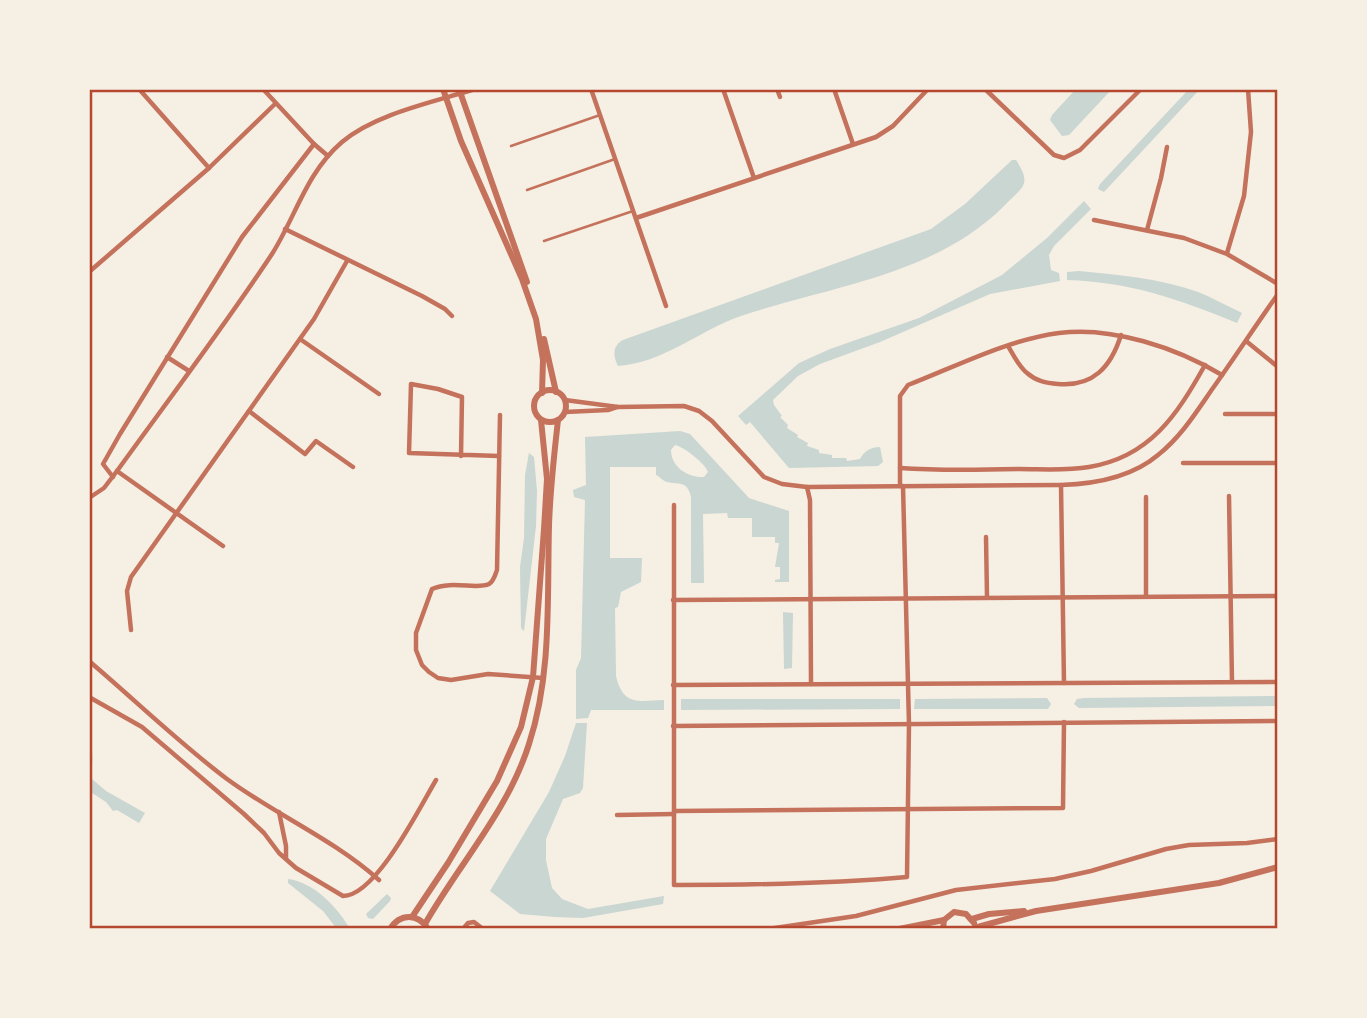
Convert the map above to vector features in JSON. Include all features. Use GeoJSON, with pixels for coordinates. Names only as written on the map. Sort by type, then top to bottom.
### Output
{"type":"FeatureCollection","features":[{"type":"Feature","properties":{"kind":"street"},"geometry":{"type":"LineString","coordinates":[[139,89],[209,168]]}},
{"type":"Feature","properties":{"kind":"street"},"geometry":{"type":"LineString","coordinates":[[262,89],[328,156]]}},
{"type":"Feature","properties":{"kind":"street"},"geometry":{"type":"LineString","coordinates":[[443,89],[461,141],[522,279],[536,319],[543,360],[542,393]]}},
{"type":"Feature","properties":{"kind":"street"},"geometry":{"type":"LineString","coordinates":[[89,498],[104,488],[115,474],[266,263],[313,175],[328,156],[363,128],[475,89]]}},
{"type":"Feature","properties":{"kind":"street"},"geometry":{"type":"LineString","coordinates":[[591,89],[666,306]]}},
{"type":"Feature","properties":{"kind":"street"},"geometry":{"type":"LineString","coordinates":[[723,89],[754,178]]}},
{"type":"Feature","properties":{"kind":"street"},"geometry":{"type":"LineString","coordinates":[[778,89],[780,97]]}},
{"type":"Feature","properties":{"kind":"street"},"geometry":{"type":"LineString","coordinates":[[636,218],[876,136],[893,126],[928,89]]}},
{"type":"Feature","properties":{"kind":"street"},"geometry":{"type":"LineString","coordinates":[[985,89],[1059,158],[1065,158],[1080,150],[1142,89]]}},
{"type":"Feature","properties":{"kind":"street"},"geometry":{"type":"LineString","coordinates":[[1227,254],[1244,196],[1251,132],[1248,89]]}},
{"type":"Feature","properties":{"kind":"street"},"geometry":{"type":"LineString","coordinates":[[836,91],[853,144]]}},
{"type":"Feature","properties":{"kind":"street"},"geometry":{"type":"LineString","coordinates":[[460,92],[524,273],[547,349],[556,392]]}},
{"type":"Feature","properties":{"kind":"street"},"geometry":{"type":"LineString","coordinates":[[89,272],[209,168],[275,104]]}},
{"type":"Feature","properties":{"kind":"street"},"geometry":{"type":"LineString","coordinates":[[223,546],[104,467],[103,461],[242,237],[314,144]]}},
{"type":"Feature","properties":{"kind":"street"},"geometry":{"type":"LineString","coordinates":[[1147,230],[1167,147]]}},
{"type":"Feature","properties":{"kind":"street"},"geometry":{"type":"LineString","coordinates":[[1094,220],[1184,238],[1227,254],[1278,284]]}},
{"type":"Feature","properties":{"kind":"street"},"geometry":{"type":"LineString","coordinates":[[285,229],[422,296],[452,316]]}},
{"type":"Feature","properties":{"kind":"street"},"geometry":{"type":"LineString","coordinates":[[131,630],[127,591],[131,577],[300,338],[347,261]]}},
{"type":"Feature","properties":{"kind":"street"},"geometry":{"type":"LineString","coordinates":[[412,917],[448,863],[513,749],[521,727],[533,677],[547,479],[541,420],[534,406],[537,397],[542,393],[556,392],[565,400],[618,407],[684,407],[699,411],[712,421],[764,477],[782,485],[1061,485],[1098,482],[1119,476],[1157,457],[1191,419],[1278,294]]}},
{"type":"Feature","properties":{"kind":"street"},"geometry":{"type":"LineString","coordinates":[[674,505],[674,885],[764,885],[907,877],[909,724],[900,396],[908,385],[1008,346],[1062,332],[1121,335],[1178,353],[1222,375]]}},
{"type":"Feature","properties":{"kind":"street"},"geometry":{"type":"LineString","coordinates":[[1008,346],[1026,373],[1043,382],[1081,384],[1102,370],[1116,351],[1121,335]]}},
{"type":"Feature","properties":{"kind":"street"},"geometry":{"type":"LineString","coordinates":[[300,338],[379,394]]}},
{"type":"Feature","properties":{"kind":"street"},"geometry":{"type":"LineString","coordinates":[[1246,341],[1278,367]]}},
{"type":"Feature","properties":{"kind":"street"},"geometry":{"type":"LineString","coordinates":[[167,357],[190,371]]}},
{"type":"Feature","properties":{"kind":"street"},"geometry":{"type":"LineString","coordinates":[[900,468],[1072,469],[1104,464],[1133,452],[1166,427],[1183,404],[1205,365]]}},
{"type":"Feature","properties":{"kind":"street"},"geometry":{"type":"LineString","coordinates":[[461,456],[462,397],[411,384],[409,453],[461,456],[499,456]]}},
{"type":"Feature","properties":{"kind":"street"},"geometry":{"type":"LineString","coordinates":[[390,929],[398,919],[412,917],[426,926],[492,822],[514,782],[530,744],[544,678],[551,475],[558,420],[565,412],[565,400]]}},
{"type":"Feature","properties":{"kind":"street"},"geometry":{"type":"LineString","coordinates":[[565,412],[618,407]]}},
{"type":"Feature","properties":{"kind":"street"},"geometry":{"type":"LineString","coordinates":[[249,411],[305,454],[316,441],[353,467]]}},
{"type":"Feature","properties":{"kind":"street"},"geometry":{"type":"LineString","coordinates":[[1225,414],[1278,414]]}},
{"type":"Feature","properties":{"kind":"street"},"geometry":{"type":"LineString","coordinates":[[500,415],[497,569],[494,579],[489,584],[449,583],[432,589],[416,633],[416,649],[422,665],[438,678],[451,680],[488,674],[544,678]]}},
{"type":"Feature","properties":{"kind":"street"},"geometry":{"type":"LineString","coordinates":[[541,420],[558,420]]}},
{"type":"Feature","properties":{"kind":"street"},"geometry":{"type":"LineString","coordinates":[[1183,463],[1278,463]]}},
{"type":"Feature","properties":{"kind":"street"},"geometry":{"type":"LineString","coordinates":[[1061,485],[1064,682]]}},
{"type":"Feature","properties":{"kind":"street"},"geometry":{"type":"LineString","coordinates":[[807,487],[811,684]]}},
{"type":"Feature","properties":{"kind":"street"},"geometry":{"type":"LineString","coordinates":[[1229,496],[1232,682]]}},
{"type":"Feature","properties":{"kind":"street"},"geometry":{"type":"LineString","coordinates":[[1146,497],[1146,596]]}},
{"type":"Feature","properties":{"kind":"street"},"geometry":{"type":"LineString","coordinates":[[986,537],[987,597]]}},
{"type":"Feature","properties":{"kind":"street"},"geometry":{"type":"LineString","coordinates":[[673,600],[1278,596]]}},
{"type":"Feature","properties":{"kind":"street"},"geometry":{"type":"LineString","coordinates":[[89,661],[174,736],[228,779],[326,840],[377,878]]}},
{"type":"Feature","properties":{"kind":"street"},"geometry":{"type":"LineString","coordinates":[[673,685],[1278,682]]}},
{"type":"Feature","properties":{"kind":"street"},"geometry":{"type":"LineString","coordinates":[[89,697],[142,727],[244,814],[296,868],[343,896],[350,896],[377,878],[436,780]]}},
{"type":"Feature","properties":{"kind":"street"},"geometry":{"type":"LineString","coordinates":[[673,726],[1278,721]]}},
{"type":"Feature","properties":{"kind":"street"},"geometry":{"type":"LineString","coordinates":[[617,815],[908,808],[1063,808],[1064,722]]}},
{"type":"Feature","properties":{"kind":"street"},"geometry":{"type":"LineString","coordinates":[[279,811],[286,859]]}},
{"type":"Feature","properties":{"kind":"street"},"geometry":{"type":"LineString","coordinates":[[768,929],[866,914],[956,890],[1061,878],[1145,854],[1189,845],[1278,839]]}},
{"type":"Feature","properties":{"kind":"street"},"geometry":{"type":"LineString","coordinates":[[972,919],[989,914],[1036,911],[1219,883],[1278,867]]}},
{"type":"Feature","properties":{"kind":"street"},"geometry":{"type":"LineString","coordinates":[[900,929],[944,920],[950,914],[958,912],[972,919],[974,929],[1036,911]]}},
{"type":"Feature","properties":{"kind":"street"},"geometry":{"type":"LineString","coordinates":[[943,929],[944,920]]}},
{"type":"Feature","properties":{"kind":"street"},"geometry":{"type":"LineString","coordinates":[[463,929],[468,923],[474,922],[483,929]]}},
{"type":"Feature","properties":{"kind":"lane"},"geometry":{"type":"LineString","coordinates":[[511,146],[600,116]]}},
{"type":"Feature","properties":{"kind":"lane"},"geometry":{"type":"LineString","coordinates":[[527,190],[615,159]]}},
{"type":"Feature","properties":{"kind":"lane"},"geometry":{"type":"LineString","coordinates":[[544,241],[633,211]]}},
{"type":"Feature","properties":{"kind":"shaded area"},"geometry":{"type":"Polygon","coordinates":[[[1076,89],[1112,89],[1069,135],[1062,136],[1050,120],[1076,89]]]}},
{"type":"Feature","properties":{"kind":"shaded area"},"geometry":{"type":"Polygon","coordinates":[[[1189,89],[1200,89],[1104,192],[1098,189],[1100,184],[1189,89]]]}},
{"type":"Feature","properties":{"kind":"shaded area"},"geometry":{"type":"Polygon","coordinates":[[[1012,160],[1016,160],[1024,176],[1020,190],[975,230],[945,249],[879,276],[741,316],[666,353],[635,364],[618,366],[614,351],[623,340],[931,229],[965,204],[1012,160]]]}},
{"type":"Feature","properties":{"kind":"shaded area"},"geometry":{"type":"Polygon","coordinates":[[[1084,201],[1091,209],[1054,246],[1049,255],[1051,270],[1059,273],[1060,281],[990,294],[880,342],[820,364],[798,376],[773,400],[782,416],[780,417],[788,425],[787,428],[808,443],[807,446],[819,450],[819,453],[832,455],[832,458],[846,458],[847,461],[860,459],[868,450],[880,447],[883,462],[878,466],[789,468],[750,422],[746,425],[738,416],[799,363],[830,349],[919,318],[1002,275],[1047,238],[1084,201]]]}},
{"type":"Feature","properties":{"kind":"shaded area"},"geometry":{"type":"Polygon","coordinates":[[[1079,271],[1169,283],[1198,292],[1242,313],[1237,323],[1154,293],[1112,284],[1067,280],[1067,272],[1079,271]]]}},
{"type":"Feature","properties":{"kind":"shaded area"},"geometry":{"type":"Polygon","coordinates":[[[680,431],[690,434],[749,498],[789,511],[789,582],[775,582],[780,579],[780,567],[775,567],[779,543],[775,543],[775,537],[752,537],[752,518],[728,518],[727,513],[703,514],[704,583],[691,583],[691,497],[687,488],[682,484],[663,480],[656,475],[656,467],[610,467],[610,558],[642,558],[641,582],[621,592],[618,607],[615,608],[616,676],[627,697],[639,701],[664,700],[664,710],[591,710],[588,718],[576,719],[576,670],[581,658],[585,500],[574,497],[573,490],[586,485],[585,437],[680,431]],[[675,445],[671,450],[677,466],[687,473],[704,477],[708,472],[703,464],[675,445]]]}},
{"type":"Feature","properties":{"kind":"shaded area"},"geometry":{"type":"Polygon","coordinates":[[[529,453],[534,457],[537,491],[536,526],[524,631],[521,628],[520,567],[524,538],[525,475],[529,453]]]}},
{"type":"Feature","properties":{"kind":"shaded area"},"geometry":{"type":"Polygon","coordinates":[[[783,612],[793,613],[792,668],[784,669],[783,612]]]}},
{"type":"Feature","properties":{"kind":"shaded area"},"geometry":{"type":"Polygon","coordinates":[[[1278,696],[1278,706],[1079,708],[1074,704],[1077,699],[1084,698],[1278,696]]]}},
{"type":"Feature","properties":{"kind":"shaded area"},"geometry":{"type":"Polygon","coordinates":[[[1047,698],[1051,704],[1048,709],[914,709],[915,699],[1047,698]]]}},
{"type":"Feature","properties":{"kind":"shaded area"},"geometry":{"type":"Polygon","coordinates":[[[681,699],[900,699],[900,709],[681,710],[681,699]]]}},
{"type":"Feature","properties":{"kind":"shaded area"},"geometry":{"type":"Polygon","coordinates":[[[576,723],[587,723],[583,788],[580,793],[563,799],[546,839],[546,860],[552,888],[562,899],[588,909],[664,896],[663,904],[583,918],[555,917],[520,914],[490,891],[549,792],[576,723]]]}},
{"type":"Feature","properties":{"kind":"shaded area"},"geometry":{"type":"Polygon","coordinates":[[[89,744],[92,753],[92,779],[106,791],[145,813],[139,823],[117,810],[113,811],[106,802],[89,791],[89,744]]]}},
{"type":"Feature","properties":{"kind":"shaded area"},"geometry":{"type":"Polygon","coordinates":[[[288,879],[307,885],[324,897],[350,929],[337,929],[323,911],[288,883],[288,879]]]}},
{"type":"Feature","properties":{"kind":"shaded area"},"geometry":{"type":"Polygon","coordinates":[[[387,894],[391,898],[390,901],[373,919],[368,918],[366,914],[387,894]]]}}]}
